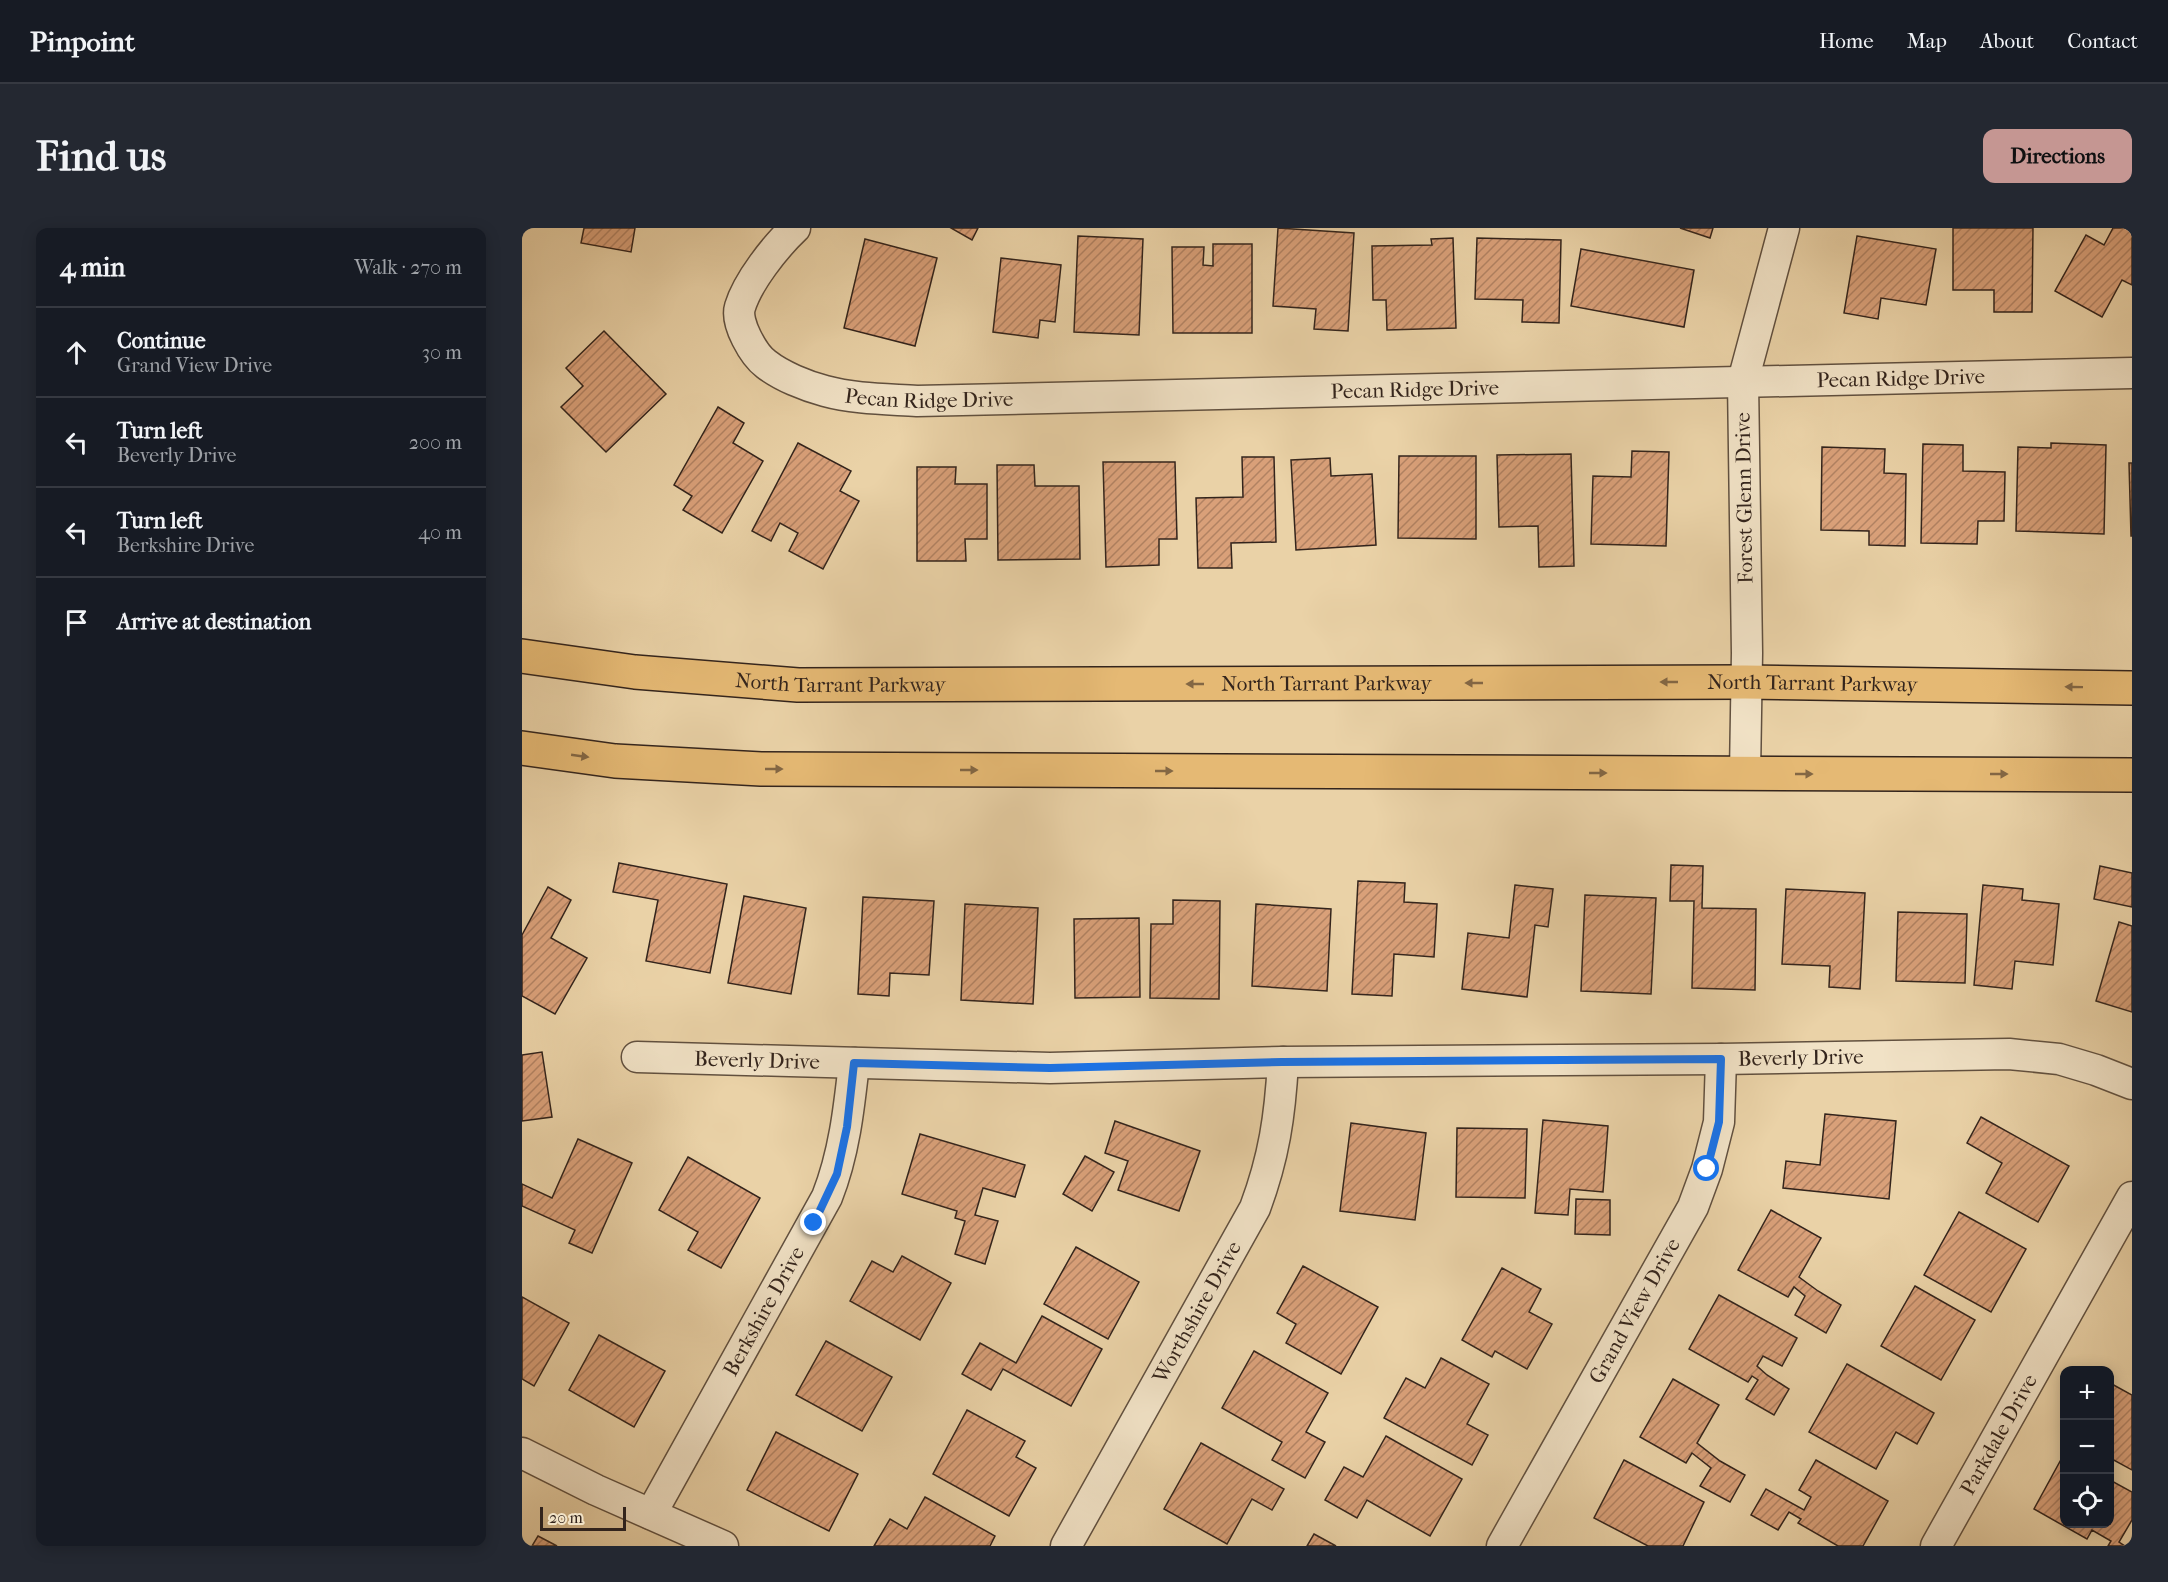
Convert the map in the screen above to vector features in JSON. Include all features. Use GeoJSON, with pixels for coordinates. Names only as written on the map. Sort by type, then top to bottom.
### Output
{"type":"FeatureCollection","features":[{"type":"Feature","properties":{"kind":"main road","name":"North Tarrant Parkway"},"geometry":{"type":"LineString","coordinates":[[522,656],[634,672],[798,685],[1747,682],[2132,687]]}},
{"type":"Feature","properties":{"kind":"main road"},"geometry":{"type":"LineString","coordinates":[[522,748],[615,761],[761,769],[2132,775]]}},
{"type":"Feature","properties":{"kind":"street","name":"Pecan Ridge Drive"},"geometry":{"type":"LineString","coordinates":[[795,228],[783,239],[753,282],[739,310],[743,334],[765,363],[788,376],[824,391],[866,397],[916,401],[2132,373]]}},
{"type":"Feature","properties":{"kind":"street","name":"Forest Glenn Drive"},"geometry":{"type":"LineString","coordinates":[[1745,774],[1747,682],[1743,381],[1784,228]]}},
{"type":"Feature","properties":{"kind":"street","name":"Beverly Drive"},"geometry":{"type":"LineString","coordinates":[[637,1057],[1050,1068],[1282,1062],[1721,1059],[2009,1054],[2059,1059],[2132,1084]]}},
{"type":"Feature","properties":{"kind":"street","name":"Grand View Drive"},"geometry":{"type":"LineString","coordinates":[[1502,1546],[1693,1207],[1707,1169],[1719,1122],[1721,1059]]}},
{"type":"Feature","properties":{"kind":"street","name":"Worthshire Drive"},"geometry":{"type":"LineString","coordinates":[[1066,1546],[1256,1208],[1267,1178],[1276,1139],[1282,1062]]}},
{"type":"Feature","properties":{"kind":"street","name":"Berkshire Drive"},"geometry":{"type":"LineString","coordinates":[[651,1514],[827,1197],[837,1174],[847,1127],[854,1063]]}},
{"type":"Feature","properties":{"kind":"street","name":"Parkdale Drive"},"geometry":{"type":"LineString","coordinates":[[1936,1546],[2132,1197]]}},
{"type":"Feature","properties":{"kind":"street"},"geometry":{"type":"LineString","coordinates":[[522,1454],[596,1490],[723,1546]]}},
{"type":"Feature","properties":{"kind":"building"},"geometry":{"type":"Polygon","coordinates":[[[584,228],[635,228],[631,252],[581,243],[584,228]]]}},
{"type":"Feature","properties":{"kind":"building"},"geometry":{"type":"Polygon","coordinates":[[[951,228],[978,228],[972,240],[951,228]]]}},
{"type":"Feature","properties":{"kind":"building"},"geometry":{"type":"Polygon","coordinates":[[[1278,228],[1354,233],[1348,331],[1314,329],[1316,309],[1273,306],[1278,228]]]}},
{"type":"Feature","properties":{"kind":"building"},"geometry":{"type":"Polygon","coordinates":[[[1680,228],[1713,228],[1710,238],[1680,228]]]}},
{"type":"Feature","properties":{"kind":"building"},"geometry":{"type":"Polygon","coordinates":[[[1953,228],[2033,228],[2032,312],[1994,312],[1994,290],[1953,290],[1953,228]]]}},
{"type":"Feature","properties":{"kind":"building"},"geometry":{"type":"Polygon","coordinates":[[[2113,228],[2132,228],[2132,285],[2122,280],[2102,317],[2055,291],[2086,235],[2104,245],[2113,228]]]}},
{"type":"Feature","properties":{"kind":"building"},"geometry":{"type":"Polygon","coordinates":[[[1078,236],[1143,239],[1139,335],[1074,332],[1078,236]]]}},
{"type":"Feature","properties":{"kind":"building"},"geometry":{"type":"Polygon","coordinates":[[[1857,236],[1936,249],[1926,305],[1881,298],[1878,319],[1844,313],[1857,236]]]}},
{"type":"Feature","properties":{"kind":"building"},"geometry":{"type":"Polygon","coordinates":[[[1453,238],[1456,328],[1387,330],[1386,300],[1373,300],[1372,246],[1432,245],[1431,239],[1453,238]]]}},
{"type":"Feature","properties":{"kind":"building"},"geometry":{"type":"Polygon","coordinates":[[[1477,238],[1561,240],[1559,323],[1522,322],[1523,300],[1475,299],[1477,238]]]}},
{"type":"Feature","properties":{"kind":"building"},"geometry":{"type":"Polygon","coordinates":[[[865,239],[937,258],[915,346],[844,328],[865,239]]]}},
{"type":"Feature","properties":{"kind":"building"},"geometry":{"type":"Polygon","coordinates":[[[1213,244],[1252,244],[1252,333],[1173,333],[1172,247],[1204,247],[1203,265],[1213,266],[1213,244]]]}},
{"type":"Feature","properties":{"kind":"building"},"geometry":{"type":"Polygon","coordinates":[[[1581,249],[1694,270],[1684,327],[1571,306],[1581,249]]]}},
{"type":"Feature","properties":{"kind":"building"},"geometry":{"type":"Polygon","coordinates":[[[1001,258],[1061,265],[1055,322],[1040,320],[1038,338],[993,332],[1001,258]]]}},
{"type":"Feature","properties":{"kind":"building"},"geometry":{"type":"Polygon","coordinates":[[[604,331],[666,394],[606,452],[561,407],[583,386],[566,368],[604,331]]]}},
{"type":"Feature","properties":{"kind":"building"},"geometry":{"type":"Polygon","coordinates":[[[718,407],[744,423],[733,443],[763,461],[722,533],[683,510],[692,496],[674,485],[718,407]]]}},
{"type":"Feature","properties":{"kind":"building"},"geometry":{"type":"Polygon","coordinates":[[[798,443],[851,471],[840,491],[859,501],[823,569],[789,551],[798,533],[780,523],[771,541],[752,531],[798,443]]]}},
{"type":"Feature","properties":{"kind":"building"},"geometry":{"type":"Polygon","coordinates":[[[2051,443],[2106,445],[2104,534],[2016,531],[2018,447],[2051,448],[2051,443]]]}},
{"type":"Feature","properties":{"kind":"building"},"geometry":{"type":"Polygon","coordinates":[[[1923,444],[1963,445],[1963,471],[2005,472],[2004,521],[1978,521],[1977,544],[1921,543],[1923,444]]]}},
{"type":"Feature","properties":{"kind":"building"},"geometry":{"type":"Polygon","coordinates":[[[1822,447],[1885,449],[1884,473],[1906,474],[1905,546],[1869,545],[1869,531],[1821,530],[1822,447]]]}},
{"type":"Feature","properties":{"kind":"building"},"geometry":{"type":"Polygon","coordinates":[[[1632,451],[1669,452],[1666,546],[1591,544],[1593,476],[1631,477],[1632,451]]]}},
{"type":"Feature","properties":{"kind":"building"},"geometry":{"type":"Polygon","coordinates":[[[1571,454],[1574,566],[1539,567],[1538,526],[1499,527],[1497,455],[1571,454]]]}},
{"type":"Feature","properties":{"kind":"building"},"geometry":{"type":"Polygon","coordinates":[[[1399,456],[1476,456],[1476,539],[1398,538],[1399,456]]]}},
{"type":"Feature","properties":{"kind":"building"},"geometry":{"type":"Polygon","coordinates":[[[1242,457],[1274,457],[1276,542],[1231,543],[1232,568],[1198,568],[1196,498],[1243,497],[1242,457]]]}},
{"type":"Feature","properties":{"kind":"building"},"geometry":{"type":"Polygon","coordinates":[[[1330,458],[1331,476],[1372,474],[1376,545],[1296,550],[1291,460],[1330,458]]]}},
{"type":"Feature","properties":{"kind":"building"},"geometry":{"type":"Polygon","coordinates":[[[1103,462],[1175,462],[1177,539],[1159,539],[1159,565],[1106,567],[1103,462]]]}},
{"type":"Feature","properties":{"kind":"building"},"geometry":{"type":"Polygon","coordinates":[[[2129,463],[2132,463],[2132,536],[2131,536],[2129,463]]]}},
{"type":"Feature","properties":{"kind":"building"},"geometry":{"type":"Polygon","coordinates":[[[997,465],[1034,465],[1035,486],[1079,486],[1080,559],[998,560],[997,465]]]}},
{"type":"Feature","properties":{"kind":"building"},"geometry":{"type":"Polygon","coordinates":[[[917,467],[956,467],[955,484],[987,484],[987,539],[965,539],[966,561],[917,561],[917,467]]]}},
{"type":"Feature","properties":{"kind":"building"},"geometry":{"type":"Polygon","coordinates":[[[619,863],[727,884],[710,973],[646,961],[658,900],[613,892],[619,863]]]}},
{"type":"Feature","properties":{"kind":"building"},"geometry":{"type":"Polygon","coordinates":[[[1671,865],[1703,866],[1702,908],[1756,909],[1755,990],[1692,988],[1694,901],[1670,901],[1671,865]]]}},
{"type":"Feature","properties":{"kind":"building"},"geometry":{"type":"Polygon","coordinates":[[[2100,866],[2132,873],[2132,907],[2094,899],[2100,866]]]}},
{"type":"Feature","properties":{"kind":"building"},"geometry":{"type":"Polygon","coordinates":[[[1358,881],[1405,883],[1404,902],[1437,904],[1434,957],[1394,954],[1392,996],[1352,994],[1358,881]]]}},
{"type":"Feature","properties":{"kind":"building"},"geometry":{"type":"Polygon","coordinates":[[[1515,885],[1553,889],[1548,927],[1535,925],[1527,997],[1462,989],[1468,933],[1509,938],[1515,885]]]}},
{"type":"Feature","properties":{"kind":"building"},"geometry":{"type":"Polygon","coordinates":[[[1983,885],[2023,889],[2022,900],[2059,904],[2053,965],[2015,961],[2012,989],[1974,985],[1983,885]]]}},
{"type":"Feature","properties":{"kind":"building"},"geometry":{"type":"Polygon","coordinates":[[[548,887],[571,900],[551,938],[587,958],[555,1014],[522,996],[522,935],[548,887]]]}},
{"type":"Feature","properties":{"kind":"building"},"geometry":{"type":"Polygon","coordinates":[[[1786,889],[1865,893],[1860,989],[1829,987],[1830,966],[1782,964],[1786,889]]]}},
{"type":"Feature","properties":{"kind":"building"},"geometry":{"type":"Polygon","coordinates":[[[1585,895],[1656,898],[1651,994],[1581,991],[1585,895]]]}},
{"type":"Feature","properties":{"kind":"building"},"geometry":{"type":"Polygon","coordinates":[[[744,896],[806,908],[791,994],[728,983],[744,896]]]}},
{"type":"Feature","properties":{"kind":"building"},"geometry":{"type":"Polygon","coordinates":[[[863,897],[934,901],[929,975],[890,973],[889,996],[858,994],[863,897]]]}},
{"type":"Feature","properties":{"kind":"building"},"geometry":{"type":"Polygon","coordinates":[[[1173,900],[1220,901],[1219,999],[1150,998],[1151,924],[1173,924],[1173,900]]]}},
{"type":"Feature","properties":{"kind":"building"},"geometry":{"type":"Polygon","coordinates":[[[965,904],[1038,908],[1033,1004],[961,1000],[965,904]]]}},
{"type":"Feature","properties":{"kind":"building"},"geometry":{"type":"Polygon","coordinates":[[[1256,904],[1331,909],[1327,991],[1252,986],[1256,904]]]}},
{"type":"Feature","properties":{"kind":"building"},"geometry":{"type":"Polygon","coordinates":[[[1898,912],[1967,914],[1965,983],[1896,981],[1898,912]]]}},
{"type":"Feature","properties":{"kind":"building"},"geometry":{"type":"Polygon","coordinates":[[[1139,918],[1140,997],[1075,998],[1074,919],[1139,918]]]}},
{"type":"Feature","properties":{"kind":"building"},"geometry":{"type":"Polygon","coordinates":[[[2119,922],[2132,926],[2132,1012],[2096,1001],[2119,922]]]}},
{"type":"Feature","properties":{"kind":"building"},"geometry":{"type":"Polygon","coordinates":[[[542,1052],[552,1117],[522,1121],[522,1055],[542,1052]]]}},
{"type":"Feature","properties":{"kind":"building"},"geometry":{"type":"Polygon","coordinates":[[[1825,1114],[1896,1121],[1889,1199],[1783,1188],[1786,1161],[1820,1165],[1825,1114]]]}},
{"type":"Feature","properties":{"kind":"building"},"geometry":{"type":"Polygon","coordinates":[[[1981,1117],[2069,1166],[2038,1222],[1986,1193],[2002,1163],[1967,1143],[1981,1117]]]}},
{"type":"Feature","properties":{"kind":"building"},"geometry":{"type":"Polygon","coordinates":[[[1543,1120],[1608,1126],[1603,1192],[1570,1189],[1568,1215],[1535,1213],[1543,1120]]]}},
{"type":"Feature","properties":{"kind":"building"},"geometry":{"type":"Polygon","coordinates":[[[1115,1121],[1200,1151],[1179,1211],[1118,1190],[1128,1161],[1105,1153],[1115,1121]]]}},
{"type":"Feature","properties":{"kind":"building"},"geometry":{"type":"Polygon","coordinates":[[[1351,1123],[1426,1133],[1415,1220],[1340,1211],[1351,1123]]]}},
{"type":"Feature","properties":{"kind":"building"},"geometry":{"type":"Polygon","coordinates":[[[1457,1128],[1527,1129],[1525,1198],[1456,1197],[1457,1128]]]}},
{"type":"Feature","properties":{"kind":"building"},"geometry":{"type":"Polygon","coordinates":[[[920,1134],[1025,1165],[1015,1197],[983,1188],[975,1215],[998,1221],[985,1264],[955,1254],[965,1221],[955,1218],[957,1211],[902,1194],[920,1134]]]}},
{"type":"Feature","properties":{"kind":"building"},"geometry":{"type":"Polygon","coordinates":[[[578,1139],[632,1163],[592,1253],[569,1243],[575,1230],[522,1206],[522,1184],[552,1198],[578,1139]]]}},
{"type":"Feature","properties":{"kind":"building"},"geometry":{"type":"Polygon","coordinates":[[[1085,1156],[1114,1172],[1092,1211],[1063,1194],[1085,1156]]]}},
{"type":"Feature","properties":{"kind":"building"},"geometry":{"type":"Polygon","coordinates":[[[688,1157],[760,1198],[721,1268],[688,1250],[698,1232],[659,1210],[688,1157]]]}},
{"type":"Feature","properties":{"kind":"building"},"geometry":{"type":"Polygon","coordinates":[[[1576,1199],[1610,1200],[1610,1235],[1575,1234],[1576,1199]]]}},
{"type":"Feature","properties":{"kind":"building"},"geometry":{"type":"Polygon","coordinates":[[[1771,1210],[1821,1238],[1799,1277],[1841,1305],[1826,1333],[1795,1315],[1805,1296],[1794,1287],[1788,1297],[1738,1270],[1771,1210]]]}},
{"type":"Feature","properties":{"kind":"building"},"geometry":{"type":"Polygon","coordinates":[[[1959,1212],[2026,1249],[1991,1312],[1924,1275],[1959,1212]]]}},
{"type":"Feature","properties":{"kind":"building"},"geometry":{"type":"Polygon","coordinates":[[[1076,1247],[1139,1282],[1108,1339],[1044,1304],[1076,1247]]]}},
{"type":"Feature","properties":{"kind":"building"},"geometry":{"type":"Polygon","coordinates":[[[902,1256],[951,1283],[920,1340],[850,1301],[872,1261],[893,1272],[902,1256]]]}},
{"type":"Feature","properties":{"kind":"building"},"geometry":{"type":"Polygon","coordinates":[[[1303,1266],[1378,1307],[1341,1374],[1286,1343],[1296,1324],[1277,1313],[1303,1266]]]}},
{"type":"Feature","properties":{"kind":"building"},"geometry":{"type":"Polygon","coordinates":[[[1502,1268],[1541,1289],[1529,1312],[1552,1324],[1527,1369],[1495,1351],[1492,1357],[1462,1340],[1502,1268]]]}},
{"type":"Feature","properties":{"kind":"building"},"geometry":{"type":"Polygon","coordinates":[[[1915,1286],[1975,1320],[1941,1380],[1881,1346],[1915,1286]]]}},
{"type":"Feature","properties":{"kind":"building"},"geometry":{"type":"Polygon","coordinates":[[[1719,1295],[1797,1338],[1782,1366],[1763,1356],[1757,1366],[1789,1389],[1774,1415],[1746,1399],[1758,1380],[1752,1376],[1748,1382],[1689,1349],[1719,1295]]]}},
{"type":"Feature","properties":{"kind":"building"},"geometry":{"type":"Polygon","coordinates":[[[522,1297],[569,1323],[534,1386],[522,1379],[522,1297]]]}},
{"type":"Feature","properties":{"kind":"building"},"geometry":{"type":"Polygon","coordinates":[[[1042,1316],[1102,1349],[1071,1406],[1003,1369],[991,1390],[962,1374],[980,1343],[1016,1363],[1042,1316]]]}},
{"type":"Feature","properties":{"kind":"building"},"geometry":{"type":"Polygon","coordinates":[[[599,1335],[665,1371],[634,1427],[569,1390],[599,1335]]]}},
{"type":"Feature","properties":{"kind":"building"},"geometry":{"type":"Polygon","coordinates":[[[826,1341],[892,1377],[862,1431],[796,1395],[826,1341]]]}},
{"type":"Feature","properties":{"kind":"building"},"geometry":{"type":"Polygon","coordinates":[[[1254,1351],[1328,1393],[1306,1432],[1325,1442],[1305,1478],[1272,1460],[1282,1442],[1222,1408],[1254,1351]]]}},
{"type":"Feature","properties":{"kind":"building"},"geometry":{"type":"Polygon","coordinates":[[[1441,1358],[1489,1384],[1467,1424],[1488,1435],[1472,1465],[1384,1418],[1406,1378],[1425,1388],[1441,1358]]]}},
{"type":"Feature","properties":{"kind":"building"},"geometry":{"type":"Polygon","coordinates":[[[1847,1364],[1934,1413],[1917,1444],[1896,1432],[1876,1469],[1809,1432],[1847,1364]]]}},
{"type":"Feature","properties":{"kind":"building"},"geometry":{"type":"Polygon","coordinates":[[[1673,1379],[1719,1405],[1697,1443],[1720,1461],[1745,1475],[1730,1502],[1700,1486],[1711,1468],[1692,1453],[1686,1463],[1640,1437],[1673,1379]]]}},
{"type":"Feature","properties":{"kind":"building"},"geometry":{"type":"Polygon","coordinates":[[[2114,1385],[2132,1395],[2132,1470],[2114,1460],[2114,1385]]]}},
{"type":"Feature","properties":{"kind":"building"},"geometry":{"type":"Polygon","coordinates":[[[967,1410],[1025,1441],[1016,1457],[1036,1468],[1009,1516],[933,1474],[967,1410]]]}},
{"type":"Feature","properties":{"kind":"building"},"geometry":{"type":"Polygon","coordinates":[[[776,1432],[858,1474],[829,1531],[747,1490],[776,1432]]]}},
{"type":"Feature","properties":{"kind":"building"},"geometry":{"type":"Polygon","coordinates":[[[1386,1436],[1462,1479],[1430,1536],[1367,1500],[1357,1518],[1325,1500],[1344,1467],[1363,1477],[1386,1436]]]}},
{"type":"Feature","properties":{"kind":"building"},"geometry":{"type":"Polygon","coordinates":[[[1201,1443],[1284,1489],[1272,1510],[1252,1499],[1227,1544],[1164,1509],[1201,1443]]]}},
{"type":"Feature","properties":{"kind":"building"},"geometry":{"type":"Polygon","coordinates":[[[1624,1460],[1704,1502],[1683,1546],[1648,1546],[1594,1518],[1624,1460]]]}},
{"type":"Feature","properties":{"kind":"building"},"geometry":{"type":"Polygon","coordinates":[[[1816,1460],[1888,1501],[1863,1546],[1838,1546],[1798,1523],[1801,1519],[1789,1512],[1778,1530],[1751,1515],[1766,1489],[1804,1510],[1811,1497],[1799,1490],[1816,1460]]]}},
{"type":"Feature","properties":{"kind":"building"},"geometry":{"type":"Polygon","coordinates":[[[2060,1461],[2060,1524],[2034,1509],[2060,1461]]]}},
{"type":"Feature","properties":{"kind":"building"},"geometry":{"type":"Polygon","coordinates":[[[2114,1482],[2132,1492],[2132,1520],[2119,1542],[2125,1546],[2108,1546],[2111,1541],[2092,1530],[2087,1539],[2068,1528],[2114,1528],[2114,1482]]]}},
{"type":"Feature","properties":{"kind":"building"},"geometry":{"type":"Polygon","coordinates":[[[925,1497],[995,1536],[990,1546],[874,1546],[890,1519],[907,1529],[925,1497]]]}},
{"type":"Feature","properties":{"kind":"building"},"geometry":{"type":"Polygon","coordinates":[[[1314,1534],[1336,1546],[1307,1546],[1314,1534]]]}},
{"type":"Feature","properties":{"kind":"building"},"geometry":{"type":"Polygon","coordinates":[[[538,1536],[557,1546],[532,1546],[538,1536]]]}},
{"type":"Feature","properties":{"kind":"route"},"geometry":{"type":"LineString","coordinates":[[814,1223],[837,1174],[847,1127],[854,1063],[1050,1068],[1282,1062],[1721,1059],[1719,1122],[1707,1169]]}}]}
